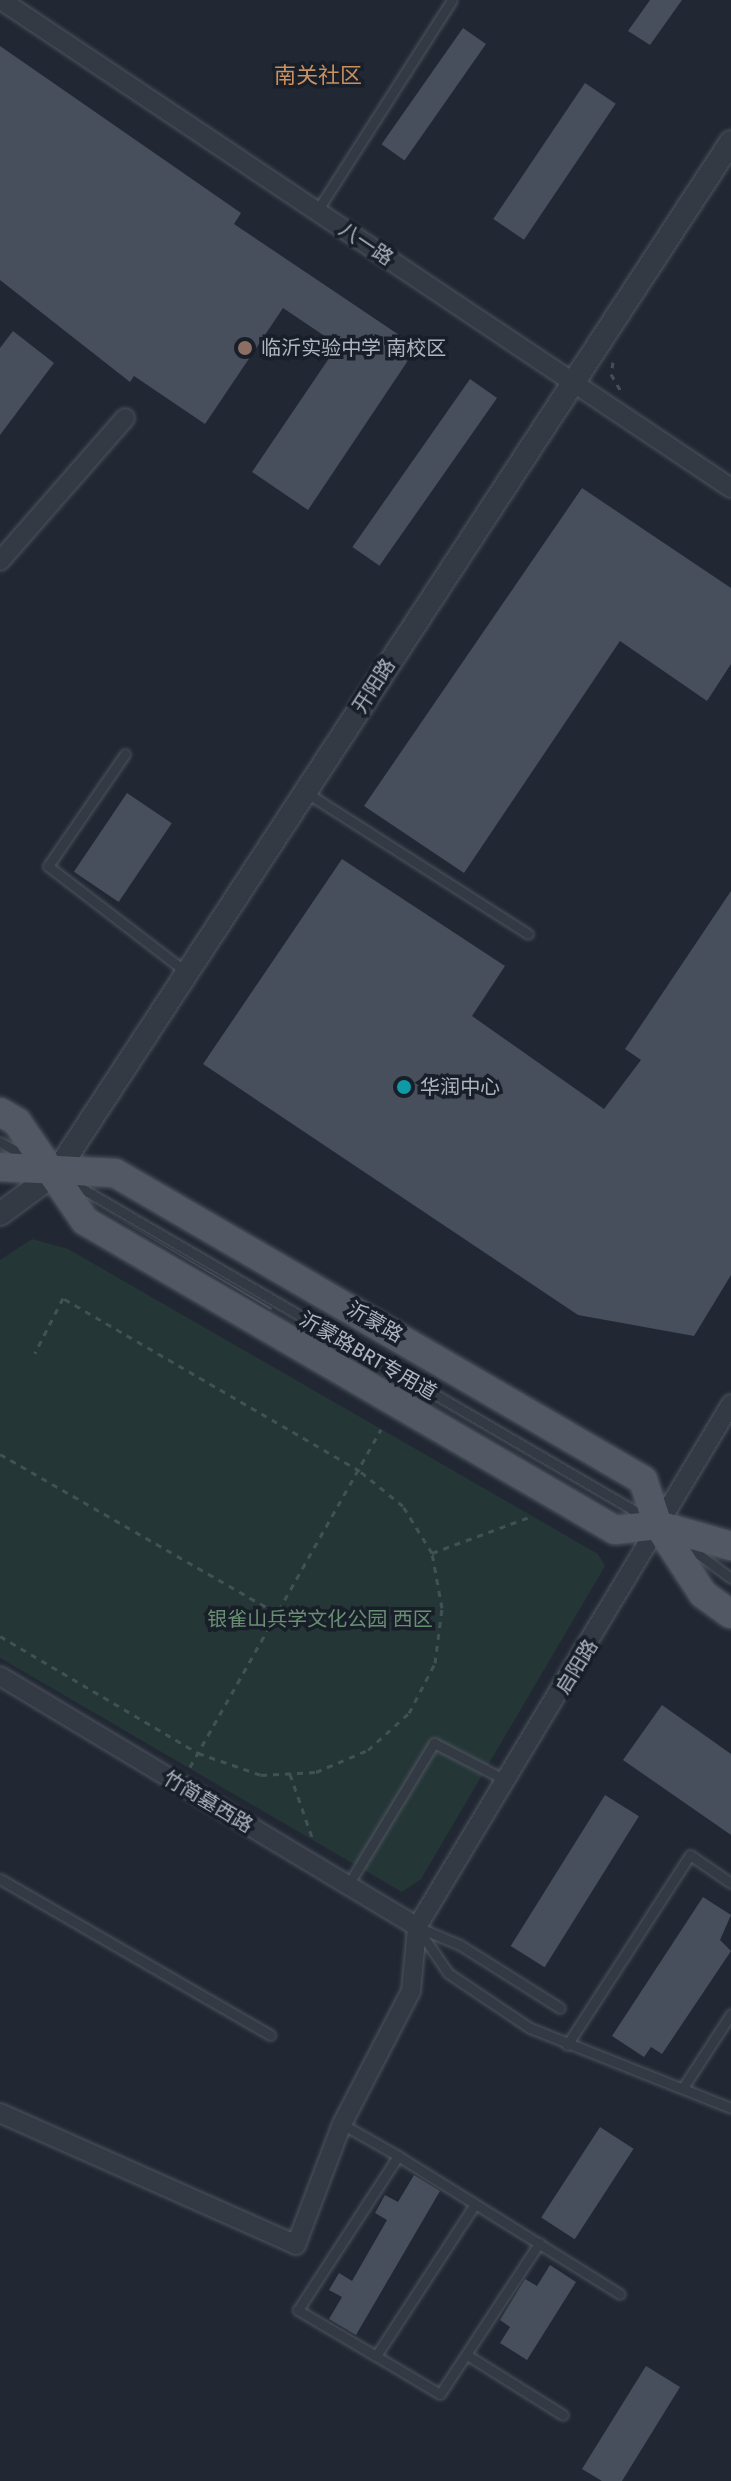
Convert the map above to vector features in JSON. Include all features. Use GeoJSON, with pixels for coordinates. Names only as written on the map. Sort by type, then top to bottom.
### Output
{"type":"FeatureCollection","features":[{"type":"Feature","properties":{"kind":"main road"},"geometry":{"type":"LineString","coordinates":[[0,1112],[17,1122],[56,1173],[85,1221],[615,1530],[658,1525],[731,1546]]}},
{"type":"Feature","properties":{"kind":"main road","name":"沂蒙路"},"geometry":{"type":"LineString","coordinates":[[0,1167],[56,1173],[115,1173],[643,1480],[658,1525],[703,1594],[731,1614]]}},
{"type":"Feature","properties":{"kind":"street","name":"八一路"},"geometry":{"type":"LineString","coordinates":[[1,0],[317,211],[570,386],[731,488]]}},
{"type":"Feature","properties":{"kind":"street","name":"开阳路"},"geometry":{"type":"LineString","coordinates":[[0,1214],[56,1173],[731,142]]}},
{"type":"Feature","properties":{"kind":"street"},"geometry":{"type":"LineString","coordinates":[[0,561],[125,418]]}},
{"type":"Feature","properties":{"kind":"street","name":"启阳路"},"geometry":{"type":"LineString","coordinates":[[417,1927],[731,1404]]}},
{"type":"Feature","properties":{"kind":"street","name":"竹简墓西路"},"geometry":{"type":"LineString","coordinates":[[0,1676],[417,1927]]}},
{"type":"Feature","properties":{"kind":"street"},"geometry":{"type":"LineString","coordinates":[[0,2113],[296,2245],[342,2124],[411,1991],[417,1927]]}},
{"type":"Feature","properties":{"kind":"lane"},"geometry":{"type":"LineString","coordinates":[[317,211],[452,0]]}},
{"type":"Feature","properties":{"kind":"lane"},"geometry":{"type":"LineString","coordinates":[[125,754],[48,866],[186,972]]}},
{"type":"Feature","properties":{"kind":"lane"},"geometry":{"type":"LineString","coordinates":[[304,792],[528,934]]}},
{"type":"Feature","properties":{"kind":"lane"},"geometry":{"type":"LineString","coordinates":[[0,1142],[56,1173]]}},
{"type":"Feature","properties":{"kind":"lane"},"geometry":{"type":"LineString","coordinates":[[658,1525],[731,1578]]}},
{"type":"Feature","properties":{"kind":"lane"},"geometry":{"type":"LineString","coordinates":[[348,1885],[434,1743],[507,1781]]}},
{"type":"Feature","properties":{"kind":"lane"},"geometry":{"type":"LineString","coordinates":[[567,2045],[690,1855],[731,1883]]}},
{"type":"Feature","properties":{"kind":"lane"},"geometry":{"type":"LineString","coordinates":[[0,1879],[270,2035]]}},
{"type":"Feature","properties":{"kind":"lane"},"geometry":{"type":"LineString","coordinates":[[417,1927],[460,1945],[560,2008]]}},
{"type":"Feature","properties":{"kind":"lane"},"geometry":{"type":"LineString","coordinates":[[417,1927],[448,1973],[567,2045],[684,2086],[731,2108]]}},
{"type":"Feature","properties":{"kind":"lane"},"geometry":{"type":"LineString","coordinates":[[684,2086],[731,2014]]}},
{"type":"Feature","properties":{"kind":"lane"},"geometry":{"type":"LineString","coordinates":[[342,2124],[620,2294]]}},
{"type":"Feature","properties":{"kind":"lane"},"geometry":{"type":"LineString","coordinates":[[398,2156],[298,2310],[440,2394],[539,2243]]}},
{"type":"Feature","properties":{"kind":"lane"},"geometry":{"type":"LineString","coordinates":[[376,2356],[475,2204]]}},
{"type":"Feature","properties":{"kind":"lane"},"geometry":{"type":"LineString","coordinates":[[467,2355],[563,2415]]}},
{"type":"Feature","properties":{"kind":"path"},"geometry":{"type":"LineString","coordinates":[[614,359],[611,374],[622,394]]}},
{"type":"Feature","properties":{"kind":"path"},"geometry":{"type":"LineString","coordinates":[[0,1636],[198,1753],[261,1775],[316,1772],[368,1750],[409,1713],[435,1663],[441,1622],[432,1553],[403,1506],[360,1471],[63,1298],[35,1353]]}},
{"type":"Feature","properties":{"kind":"path"},"geometry":{"type":"LineString","coordinates":[[180,1784],[360,1471],[381,1429]]}},
{"type":"Feature","properties":{"kind":"path"},"geometry":{"type":"LineString","coordinates":[[0,1454],[278,1614]]}},
{"type":"Feature","properties":{"kind":"path"},"geometry":{"type":"LineString","coordinates":[[432,1553],[532,1516]]}},
{"type":"Feature","properties":{"kind":"path"},"geometry":{"type":"LineString","coordinates":[[290,1774],[313,1840]]}},
{"type":"Feature","properties":{"kind":"green space","name":"银雀山兵学文化公园 西区"},"geometry":{"type":"Polygon","coordinates":[[[32,1239],[68,1249],[598,1554],[605,1566],[421,1879],[402,1892],[0,1658],[0,1260],[32,1239]]]}},
{"type":"Feature","properties":{"kind":"building"},"geometry":{"type":"Polygon","coordinates":[[[650,0],[682,0],[650,45],[628,31],[650,0]]]}},
{"type":"Feature","properties":{"kind":"building"},"geometry":{"type":"Polygon","coordinates":[[[463,28],[486,44],[404,160],[382,144],[463,28]]]}},
{"type":"Feature","properties":{"kind":"building","name":"临沂实验中学 南校区"},"geometry":{"type":"Polygon","coordinates":[[[0,46],[241,213],[234,224],[417,347],[308,510],[252,472],[338,345],[283,308],[205,424],[134,376],[130,382],[0,280],[0,46]]]}},
{"type":"Feature","properties":{"kind":"building"},"geometry":{"type":"Polygon","coordinates":[[[585,83],[616,104],[524,240],[493,219],[585,83]]]}},
{"type":"Feature","properties":{"kind":"building"},"geometry":{"type":"Polygon","coordinates":[[[13,331],[54,363],[0,435],[0,348],[13,331]]]}},
{"type":"Feature","properties":{"kind":"building"},"geometry":{"type":"Polygon","coordinates":[[[470,379],[497,398],[379,566],[352,547],[470,379]]]}},
{"type":"Feature","properties":{"kind":"building"},"geometry":{"type":"Polygon","coordinates":[[[582,488],[731,588],[731,664],[707,701],[620,641],[464,873],[364,806],[582,488]]]}},
{"type":"Feature","properties":{"kind":"building"},"geometry":{"type":"Polygon","coordinates":[[[127,793],[172,823],[119,902],[74,872],[127,793]]]}},
{"type":"Feature","properties":{"kind":"building","name":"华润中心"},"geometry":{"type":"Polygon","coordinates":[[[342,859],[505,966],[472,1016],[604,1109],[641,1060],[625,1049],[731,891],[731,1275],[694,1336],[578,1315],[203,1064],[342,859]]]}},
{"type":"Feature","properties":{"kind":"building"},"geometry":{"type":"Polygon","coordinates":[[[100,1208],[272,1308],[271,1310],[100,1208]]]}},
{"type":"Feature","properties":{"kind":"building"},"geometry":{"type":"Polygon","coordinates":[[[662,1705],[731,1754],[731,1835],[623,1760],[662,1705]]]}},
{"type":"Feature","properties":{"kind":"building"},"geometry":{"type":"Polygon","coordinates":[[[605,1795],[639,1816],[545,1967],[511,1946],[605,1795]]]}},
{"type":"Feature","properties":{"kind":"building"},"geometry":{"type":"Polygon","coordinates":[[[703,1897],[731,1915],[720,1940],[731,1951],[662,2054],[651,2047],[644,2057],[612,2036],[703,1897]]]}},
{"type":"Feature","properties":{"kind":"building"},"geometry":{"type":"Polygon","coordinates":[[[600,2127],[634,2149],[575,2239],[541,2218],[600,2127]]]}},
{"type":"Feature","properties":{"kind":"building"},"geometry":{"type":"Polygon","coordinates":[[[414,2175],[440,2191],[356,2335],[329,2319],[342,2297],[329,2290],[339,2273],[352,2281],[387,2220],[375,2213],[385,2195],[398,2202],[414,2175]]]}},
{"type":"Feature","properties":{"kind":"building"},"geometry":{"type":"Polygon","coordinates":[[[550,2265],[576,2282],[527,2360],[500,2343],[510,2327],[500,2320],[525,2279],[537,2286],[550,2265]]]}},
{"type":"Feature","properties":{"kind":"building"},"geometry":{"type":"Polygon","coordinates":[[[646,2366],[680,2387],[622,2481],[602,2481],[582,2469],[646,2366]]]}},
{"type":"Feature","properties":{"kind":"place","name":"临沂实验中学 南校区"},"geometry":{"type":"Point","coordinates":[245,348]}},
{"type":"Feature","properties":{"kind":"place","name":"华润中心"},"geometry":{"type":"Point","coordinates":[404,1087]}},
{"type":"Feature","properties":{"kind":"district","name":"南关社区"},"geometry":{"type":"Point","coordinates":[318,76]}}]}
